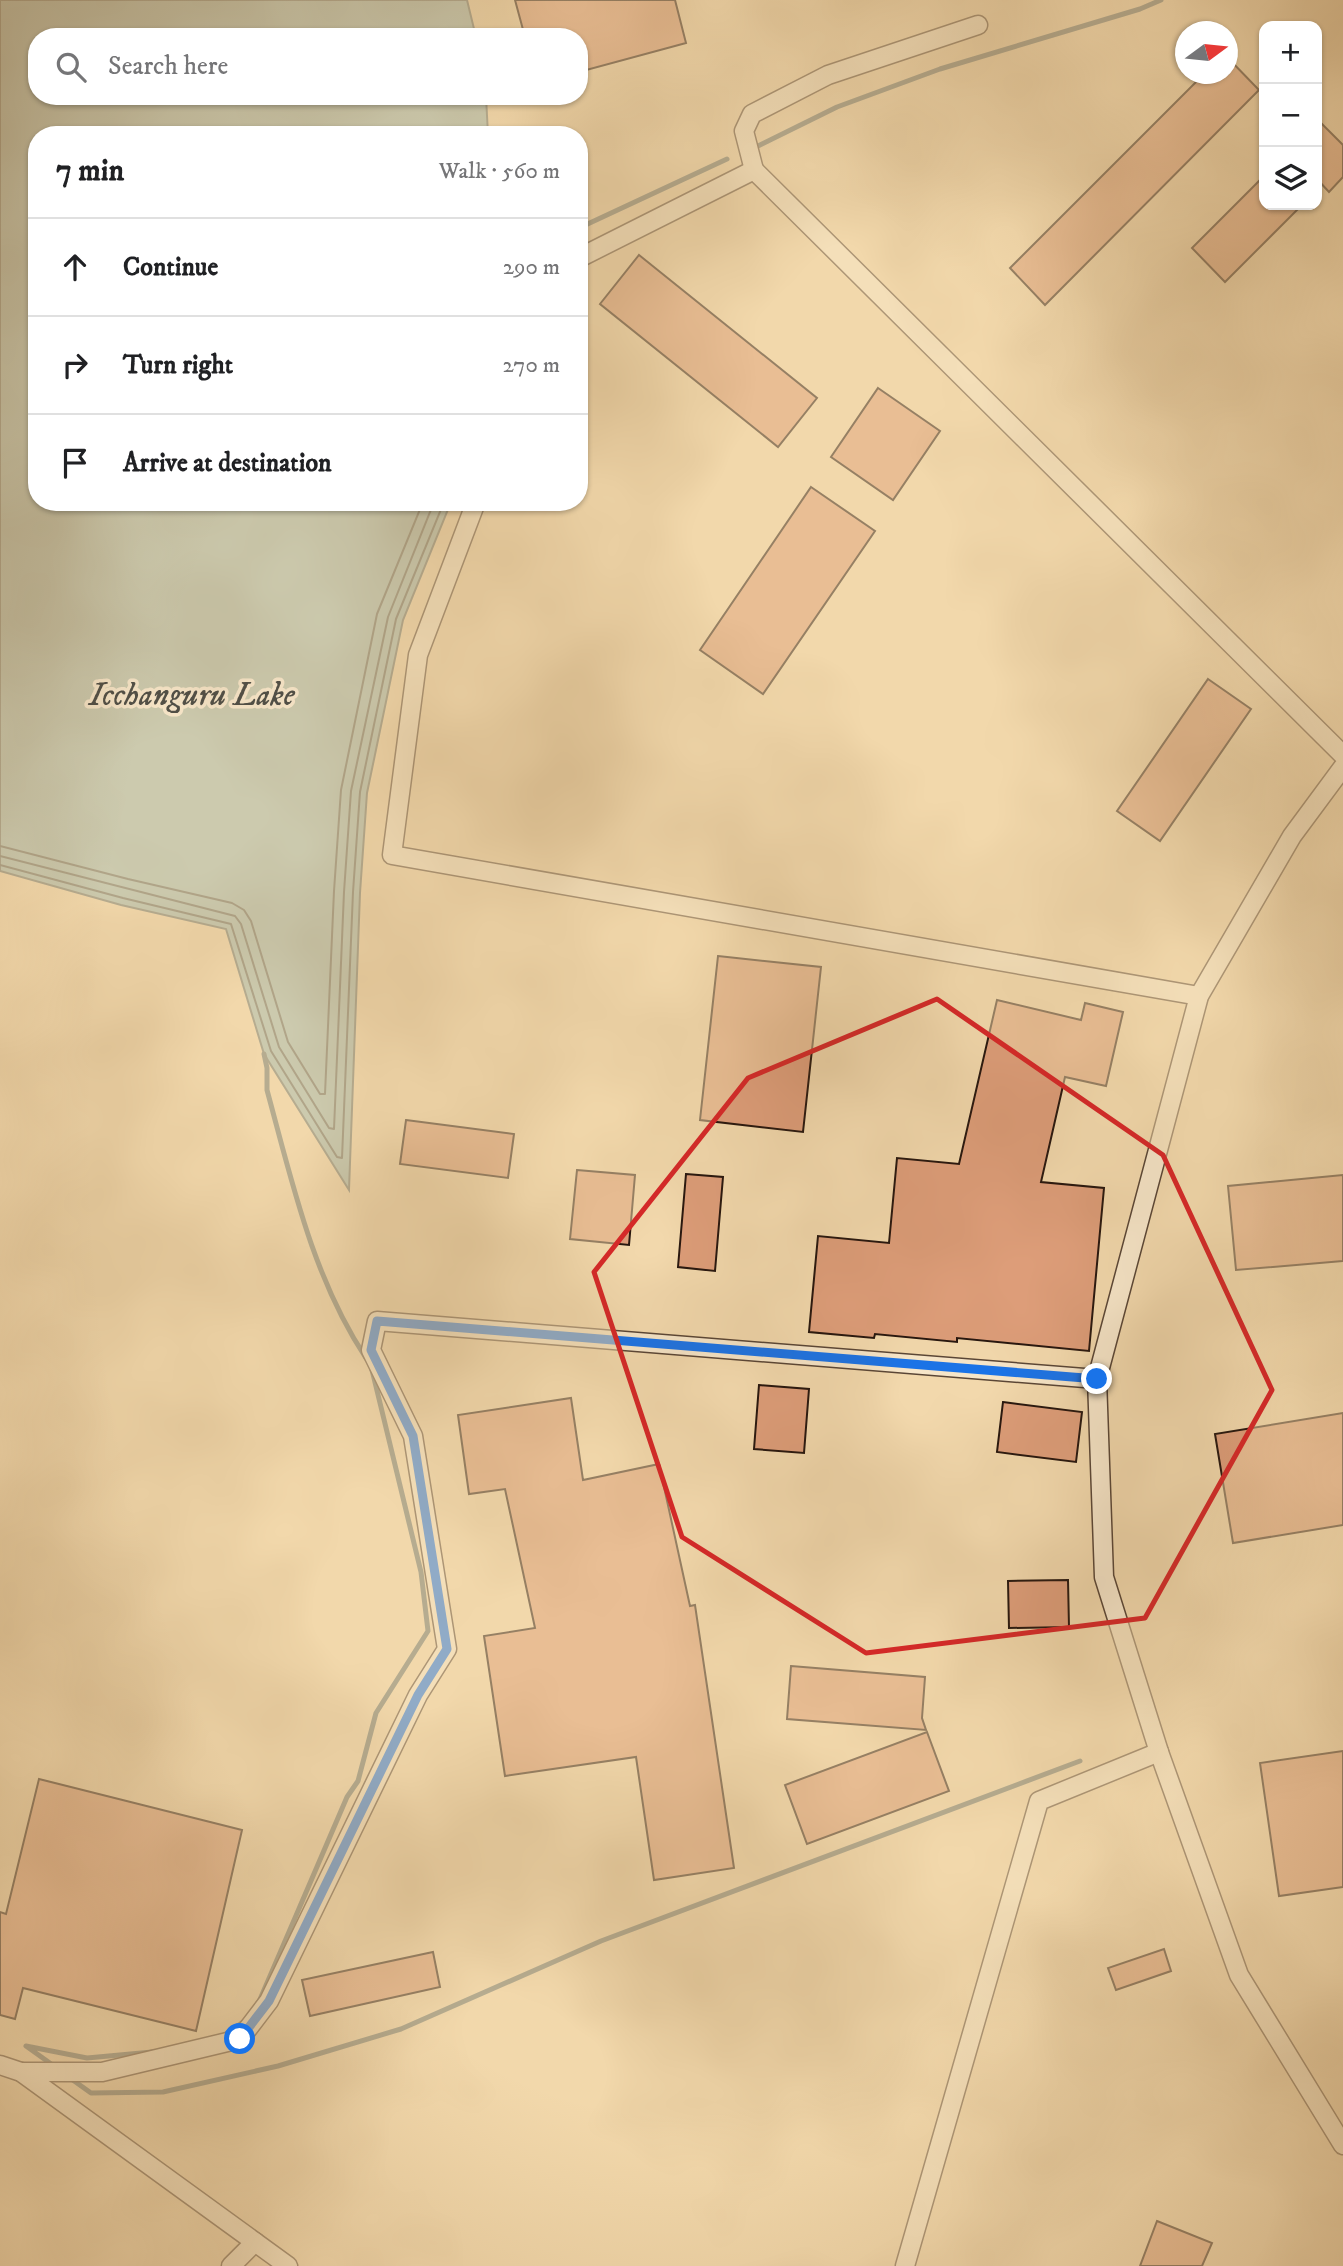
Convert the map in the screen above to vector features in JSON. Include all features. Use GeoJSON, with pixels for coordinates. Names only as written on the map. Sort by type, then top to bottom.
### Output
{"type":"FeatureCollection","features":[{"type":"Feature","properties":{"kind":"street"},"geometry":{"type":"LineString","coordinates":[[978,25],[828,75],[752,114],[744,131],[754,170],[1343,755]]}},
{"type":"Feature","properties":{"kind":"street"},"geometry":{"type":"LineString","coordinates":[[588,253],[754,170]]}},
{"type":"Feature","properties":{"kind":"street"},"geometry":{"type":"LineString","coordinates":[[473,511],[418,655],[392,855],[1199,996]]}},
{"type":"Feature","properties":{"kind":"street"},"geometry":{"type":"LineString","coordinates":[[1343,767],[1292,836],[1199,996],[1097,1379],[1104,1577],[1159,1752],[1239,1975],[1343,2145]]}},
{"type":"Feature","properties":{"kind":"street"},"geometry":{"type":"LineString","coordinates":[[21,2072],[102,2072],[240,2039],[269,2001],[418,1695],[447,1649],[413,1436],[371,1350],[377,1321],[1097,1379]]}},
{"type":"Feature","properties":{"kind":"street"},"geometry":{"type":"LineString","coordinates":[[905,2266],[1039,1801],[1159,1752]]}},
{"type":"Feature","properties":{"kind":"street"},"geometry":{"type":"LineString","coordinates":[[0,2065],[21,2072],[288,2266]]}},
{"type":"Feature","properties":{"kind":"street"},"geometry":{"type":"LineString","coordinates":[[231,2266],[255,2242]]}},
{"type":"Feature","properties":{"kind":"highlighted area"},"geometry":{"type":"Polygon","coordinates":[[[937,999],[1163,1155],[1272,1390],[1145,1618],[866,1653],[682,1537],[594,1272],[748,1078],[937,999]]]}},
{"type":"Feature","properties":{"kind":"water","name":"Icchanguru Lake"},"geometry":{"type":"Polygon","coordinates":[[[0,0],[467,0],[474,28],[28,28],[28,105],[486,105],[488,126],[28,126],[28,511],[447,511],[403,620],[367,793],[360,893],[349,1190],[264,1054],[226,929],[121,905],[0,871],[0,0]]]}},
{"type":"Feature","properties":{"kind":"building"},"geometry":{"type":"Polygon","coordinates":[[[515,0],[675,0],[686,43],[588,70],[588,28],[523,28],[515,0]]]}},
{"type":"Feature","properties":{"kind":"building"},"geometry":{"type":"Polygon","coordinates":[[[1238,68],[1259,90],[1045,305],[1010,268],[1194,84],[1238,84],[1238,68]]]}},
{"type":"Feature","properties":{"kind":"building"},"geometry":{"type":"Polygon","coordinates":[[[1322,124],[1343,145],[1343,177],[1329,192],[1322,184],[1322,124]]]}},
{"type":"Feature","properties":{"kind":"building"},"geometry":{"type":"Polygon","coordinates":[[[1259,181],[1259,210],[1297,210],[1225,282],[1192,248],[1259,181]]]}},
{"type":"Feature","properties":{"kind":"building"},"geometry":{"type":"Polygon","coordinates":[[[639,255],[817,398],[778,447],[600,304],[639,255]]]}},
{"type":"Feature","properties":{"kind":"building"},"geometry":{"type":"Polygon","coordinates":[[[878,388],[940,431],[893,500],[831,457],[878,388]]]}},
{"type":"Feature","properties":{"kind":"building"},"geometry":{"type":"Polygon","coordinates":[[[811,487],[875,531],[763,694],[700,650],[811,487]]]}},
{"type":"Feature","properties":{"kind":"building"},"geometry":{"type":"Polygon","coordinates":[[[1208,679],[1251,709],[1160,841],[1117,811],[1208,679]]]}},
{"type":"Feature","properties":{"kind":"building"},"geometry":{"type":"Polygon","coordinates":[[[718,956],[821,967],[803,1132],[700,1120],[718,956]]]}},
{"type":"Feature","properties":{"kind":"building"},"geometry":{"type":"Polygon","coordinates":[[[997,1000],[1081,1020],[1085,1003],[1123,1012],[1106,1086],[1065,1077],[1041,1182],[1104,1188],[1089,1351],[957,1338],[957,1342],[875,1334],[874,1338],[809,1332],[818,1236],[889,1243],[897,1158],[959,1164],[997,1000]]]}},
{"type":"Feature","properties":{"kind":"building"},"geometry":{"type":"Polygon","coordinates":[[[406,1120],[514,1134],[508,1178],[400,1164],[406,1120]]]}},
{"type":"Feature","properties":{"kind":"building"},"geometry":{"type":"Polygon","coordinates":[[[577,1170],[635,1175],[629,1245],[570,1239],[577,1170]]]}},
{"type":"Feature","properties":{"kind":"building"},"geometry":{"type":"Polygon","coordinates":[[[686,1174],[723,1177],[715,1271],[678,1267],[686,1174]]]}},
{"type":"Feature","properties":{"kind":"building"},"geometry":{"type":"Polygon","coordinates":[[[1343,1175],[1343,1261],[1236,1270],[1228,1186],[1343,1175]]]}},
{"type":"Feature","properties":{"kind":"building"},"geometry":{"type":"Polygon","coordinates":[[[759,1385],[809,1389],[804,1453],[754,1449],[759,1385]]]}},
{"type":"Feature","properties":{"kind":"building"},"geometry":{"type":"Polygon","coordinates":[[[571,1398],[583,1480],[659,1464],[690,1606],[695,1605],[734,1868],[654,1880],[636,1757],[505,1776],[484,1636],[535,1628],[505,1489],[469,1494],[458,1415],[571,1398]]]}},
{"type":"Feature","properties":{"kind":"building"},"geometry":{"type":"Polygon","coordinates":[[[1003,1402],[1082,1412],[1076,1462],[997,1452],[1003,1402]]]}},
{"type":"Feature","properties":{"kind":"building"},"geometry":{"type":"Polygon","coordinates":[[[1343,1413],[1343,1525],[1233,1543],[1215,1434],[1343,1413]]]}},
{"type":"Feature","properties":{"kind":"building"},"geometry":{"type":"Polygon","coordinates":[[[1068,1580],[1069,1627],[1009,1628],[1008,1581],[1068,1580]]]}},
{"type":"Feature","properties":{"kind":"building"},"geometry":{"type":"Polygon","coordinates":[[[791,1666],[925,1677],[922,1718],[926,1730],[787,1719],[791,1666]]]}},
{"type":"Feature","properties":{"kind":"building"},"geometry":{"type":"Polygon","coordinates":[[[927,1732],[949,1791],[807,1844],[785,1785],[927,1732]]]}},
{"type":"Feature","properties":{"kind":"building"},"geometry":{"type":"Polygon","coordinates":[[[1343,1751],[1343,1887],[1279,1896],[1260,1763],[1343,1751]]]}},
{"type":"Feature","properties":{"kind":"building"},"geometry":{"type":"Polygon","coordinates":[[[39,1779],[242,1830],[196,2031],[23,1988],[15,2019],[0,2015],[0,1912],[6,1914],[39,1779]]]}},
{"type":"Feature","properties":{"kind":"building"},"geometry":{"type":"Polygon","coordinates":[[[1164,1949],[1171,1971],[1116,1990],[1108,1968],[1164,1949]]]}},
{"type":"Feature","properties":{"kind":"building"},"geometry":{"type":"Polygon","coordinates":[[[433,1952],[440,1987],[310,2016],[302,1980],[433,1952]]]}},
{"type":"Feature","properties":{"kind":"building"},"geometry":{"type":"Polygon","coordinates":[[[1157,2221],[1212,2243],[1202,2266],[1140,2266],[1157,2221]]]}},
{"type":"Feature","properties":{"kind":"waterway"},"geometry":{"type":"LineString","coordinates":[[758,146],[837,107],[940,69],[1140,9],[1161,0]]}},
{"type":"Feature","properties":{"kind":"waterway"},"geometry":{"type":"LineString","coordinates":[[588,224],[727,159]]}},
{"type":"Feature","properties":{"kind":"waterway"},"geometry":{"type":"LineString","coordinates":[[264,1054],[267,1090],[306,1228],[332,1295],[366,1358]]}},
{"type":"Feature","properties":{"kind":"waterway"},"geometry":{"type":"LineString","coordinates":[[258,2004],[347,1797],[358,1781],[376,1713],[428,1631],[421,1572],[372,1370]]}},
{"type":"Feature","properties":{"kind":"waterway"},"geometry":{"type":"LineString","coordinates":[[70,2078],[91,2093],[163,2092],[278,2066],[401,2029],[601,1941],[1080,1761]]}},
{"type":"Feature","properties":{"kind":"waterway"},"geometry":{"type":"LineString","coordinates":[[223,2036],[246,2020]]}},
{"type":"Feature","properties":{"kind":"waterway"},"geometry":{"type":"LineString","coordinates":[[54,2066],[26,2046],[87,2058],[152,2052]]}},
{"type":"Feature","properties":{"kind":"route"},"geometry":{"type":"LineString","coordinates":[[240,2039],[269,2001],[418,1695],[447,1649],[413,1436],[371,1350],[377,1321],[1097,1379]]}}]}
